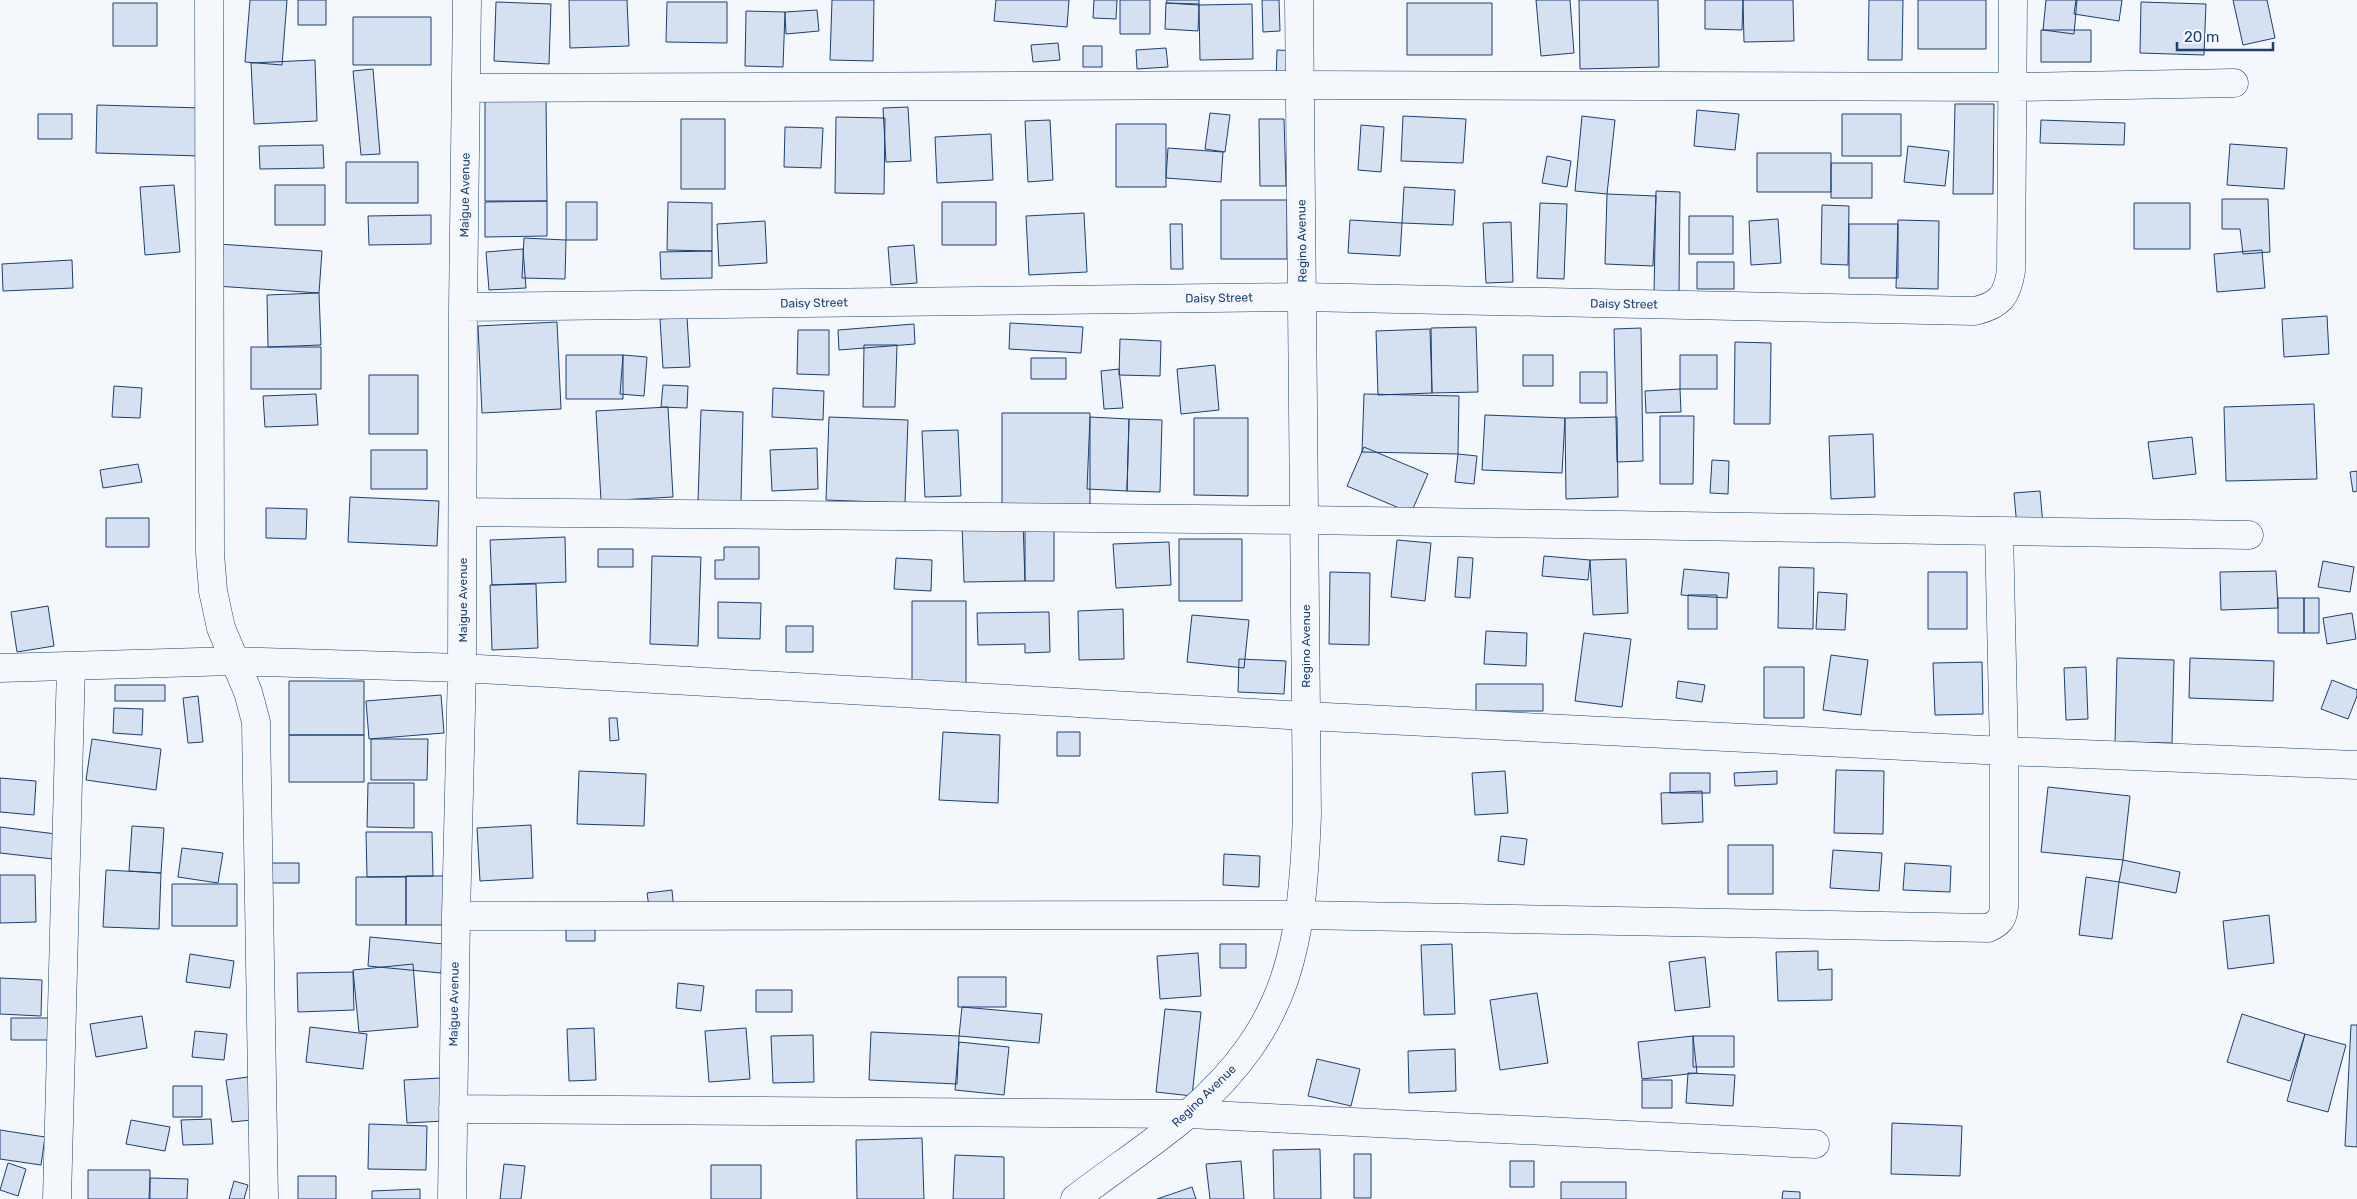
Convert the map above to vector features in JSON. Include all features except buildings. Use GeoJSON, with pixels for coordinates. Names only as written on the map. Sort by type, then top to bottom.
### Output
{"type":"FeatureCollection","features":[{"type":"Feature","properties":{"kind":"street"},"geometry":{"type":"LineString","coordinates":[[209,0],[210,553],[213,591],[221,628],[233,661],[248,692],[256,722],[264,1199]]}},
{"type":"Feature","properties":{"kind":"street","name":"Maigue Avenue"},"geometry":{"type":"LineString","coordinates":[[452,1199],[462,668],[463,308],[467,0]]}},
{"type":"Feature","properties":{"kind":"street","name":"Regino Avenue"},"geometry":{"type":"LineString","coordinates":[[1075,1199],[1138,1154],[1188,1114],[1225,1079],[1255,1043],[1276,1003],[1288,972],[1301,915],[1307,815],[1299,0]]}},
{"type":"Feature","properties":{"kind":"street"},"geometry":{"type":"LineString","coordinates":[[2013,0],[2014,87]]}},
{"type":"Feature","properties":{"kind":"street"},"geometry":{"type":"LineString","coordinates":[[466,88],[2014,87],[2234,83]]}},
{"type":"Feature","properties":{"kind":"street","name":"Daisy Street"},"geometry":{"type":"LineString","coordinates":[[463,308],[1302,297],[1975,311],[1990,308],[2001,299],[2009,287],[2011,271],[2014,87]]}},
{"type":"Feature","properties":{"kind":"street"},"geometry":{"type":"LineString","coordinates":[[463,512],[1305,520],[2249,535]]}},
{"type":"Feature","properties":{"kind":"street"},"geometry":{"type":"LineString","coordinates":[[456,916],[1301,915],[1988,928],[1998,924],[2003,916],[2004,907],[2004,751],[1999,530]]}},
{"type":"Feature","properties":{"kind":"street"},"geometry":{"type":"LineString","coordinates":[[0,668],[233,661],[462,668],[1306,716],[2004,751],[2357,765]]}},
{"type":"Feature","properties":{"kind":"street"},"geometry":{"type":"LineString","coordinates":[[57,1199],[71,666]]}},
{"type":"Feature","properties":{"kind":"street"},"geometry":{"type":"LineString","coordinates":[[453,1109],[1188,1114],[1815,1144]]}}]}
